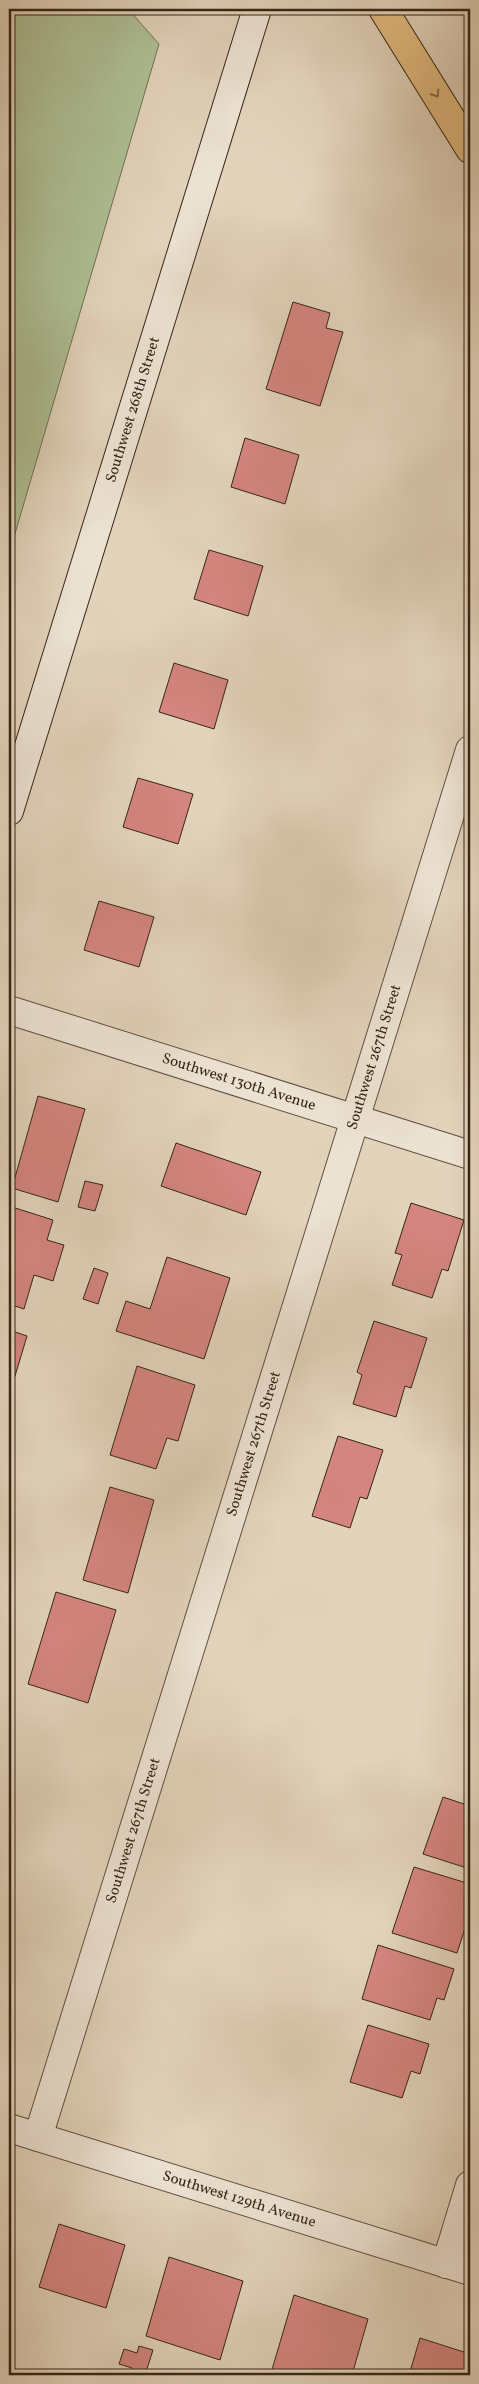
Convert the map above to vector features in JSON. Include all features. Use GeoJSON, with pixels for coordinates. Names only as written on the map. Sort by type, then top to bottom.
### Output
{"type":"FeatureCollection","features":[{"type":"Feature","properties":{"kind":"highway"},"geometry":{"type":"LineString","coordinates":[[383,9],[470,149]]}},
{"type":"Feature","properties":{"kind":"street","name":"Southwest 268th Street"},"geometry":{"type":"LineString","coordinates":[[9,811],[257,9]]}},
{"type":"Feature","properties":{"kind":"street","name":"Southwest 267th Street"},"geometry":{"type":"LineString","coordinates":[[38,2137],[470,750]]}},
{"type":"Feature","properties":{"kind":"street","name":"Southwest 130th Avenue"},"geometry":{"type":"LineString","coordinates":[[9,1010],[470,1155]]}},
{"type":"Feature","properties":{"kind":"street","name":"Southwest 129th Avenue"},"geometry":{"type":"LineString","coordinates":[[9,2128],[458,2268]]}},
{"type":"Feature","properties":{"kind":"street"},"geometry":{"type":"LineString","coordinates":[[458,2268],[470,2185]]}},
{"type":"Feature","properties":{"kind":"green space"},"geometry":{"type":"Polygon","coordinates":[[[9,9],[128,9],[159,44],[9,554],[9,9]]]}},
{"type":"Feature","properties":{"kind":"building"},"geometry":{"type":"Polygon","coordinates":[[[293,302],[330,313],[326,328],[343,332],[320,406],[266,389],[293,302]]]}},
{"type":"Feature","properties":{"kind":"building"},"geometry":{"type":"Polygon","coordinates":[[[245,438],[299,455],[285,504],[231,487],[245,438]]]}},
{"type":"Feature","properties":{"kind":"building"},"geometry":{"type":"Polygon","coordinates":[[[209,550],[263,566],[248,616],[194,599],[209,550]]]}},
{"type":"Feature","properties":{"kind":"building"},"geometry":{"type":"Polygon","coordinates":[[[174,663],[228,680],[214,729],[159,712],[174,663]]]}},
{"type":"Feature","properties":{"kind":"building"},"geometry":{"type":"Polygon","coordinates":[[[138,778],[193,794],[178,844],[123,827],[138,778]]]}},
{"type":"Feature","properties":{"kind":"building"},"geometry":{"type":"Polygon","coordinates":[[[99,901],[154,917],[139,967],[84,950],[99,901]]]}},
{"type":"Feature","properties":{"kind":"building"},"geometry":{"type":"Polygon","coordinates":[[[38,1096],[85,1109],[58,1202],[12,1188],[38,1096]]]}},
{"type":"Feature","properties":{"kind":"building"},"geometry":{"type":"Polygon","coordinates":[[[176,1143],[261,1172],[246,1215],[161,1186],[176,1143]]]}},
{"type":"Feature","properties":{"kind":"building"},"geometry":{"type":"Polygon","coordinates":[[[85,1181],[103,1185],[95,1211],[78,1207],[85,1181]]]}},
{"type":"Feature","properties":{"kind":"building"},"geometry":{"type":"Polygon","coordinates":[[[411,1203],[464,1220],[448,1271],[442,1269],[432,1298],[392,1285],[402,1255],[395,1253],[411,1203]]]}},
{"type":"Feature","properties":{"kind":"building"},"geometry":{"type":"Polygon","coordinates":[[[9,1206],[53,1220],[47,1240],[64,1245],[53,1281],[34,1275],[24,1309],[9,1304],[9,1206]]]}},
{"type":"Feature","properties":{"kind":"building"},"geometry":{"type":"Polygon","coordinates":[[[167,1257],[230,1278],[204,1359],[116,1331],[126,1301],[150,1309],[167,1257]]]}},
{"type":"Feature","properties":{"kind":"building"},"geometry":{"type":"Polygon","coordinates":[[[94,1268],[108,1273],[98,1304],[83,1299],[94,1268]]]}},
{"type":"Feature","properties":{"kind":"building"},"geometry":{"type":"Polygon","coordinates":[[[374,1321],[427,1338],[411,1388],[405,1386],[396,1417],[353,1404],[362,1375],[357,1372],[374,1321]]]}},
{"type":"Feature","properties":{"kind":"building"},"geometry":{"type":"Polygon","coordinates":[[[9,1330],[27,1336],[9,1396],[9,1330]]]}},
{"type":"Feature","properties":{"kind":"building"},"geometry":{"type":"Polygon","coordinates":[[[137,1366],[195,1385],[178,1441],[167,1438],[156,1469],[110,1455],[137,1366]]]}},
{"type":"Feature","properties":{"kind":"building"},"geometry":{"type":"Polygon","coordinates":[[[338,1436],[383,1450],[367,1499],[360,1497],[350,1528],[312,1516],[338,1436]]]}},
{"type":"Feature","properties":{"kind":"building"},"geometry":{"type":"Polygon","coordinates":[[[110,1487],[154,1500],[128,1593],[83,1580],[110,1487]]]}},
{"type":"Feature","properties":{"kind":"building"},"geometry":{"type":"Polygon","coordinates":[[[56,1592],[116,1610],[88,1703],[28,1684],[56,1592]]]}},
{"type":"Feature","properties":{"kind":"building"},"geometry":{"type":"Polygon","coordinates":[[[470,1688],[470,1705],[465,1703],[470,1688]]]}},
{"type":"Feature","properties":{"kind":"building"},"geometry":{"type":"Polygon","coordinates":[[[443,1797],[470,1806],[470,1869],[423,1854],[443,1797]]]}},
{"type":"Feature","properties":{"kind":"building"},"geometry":{"type":"Polygon","coordinates":[[[414,1867],[470,1884],[470,1892],[464,1914],[469,1916],[457,1953],[392,1933],[414,1867]]]}},
{"type":"Feature","properties":{"kind":"building"},"geometry":{"type":"Polygon","coordinates":[[[378,1945],[454,1969],[444,2000],[437,1998],[430,2020],[362,1999],[378,1945]]]}},
{"type":"Feature","properties":{"kind":"building"},"geometry":{"type":"Polygon","coordinates":[[[368,2025],[429,2044],[420,2074],[411,2071],[402,2098],[350,2082],[368,2025]]]}},
{"type":"Feature","properties":{"kind":"building"},"geometry":{"type":"Polygon","coordinates":[[[59,2224],[125,2245],[106,2308],[39,2287],[59,2224]]]}},
{"type":"Feature","properties":{"kind":"building"},"geometry":{"type":"Polygon","coordinates":[[[169,2257],[243,2281],[220,2360],[146,2336],[169,2257]]]}},
{"type":"Feature","properties":{"kind":"building"},"geometry":{"type":"Polygon","coordinates":[[[294,2295],[368,2319],[352,2375],[278,2375],[271,2373],[294,2295]]]}},
{"type":"Feature","properties":{"kind":"building"},"geometry":{"type":"Polygon","coordinates":[[[420,2338],[470,2354],[470,2375],[409,2375],[420,2338]]]}},
{"type":"Feature","properties":{"kind":"building"},"geometry":{"type":"Polygon","coordinates":[[[139,2346],[153,2350],[145,2375],[130,2373],[132,2368],[119,2364],[124,2349],[137,2353],[139,2346]]]}}]}
